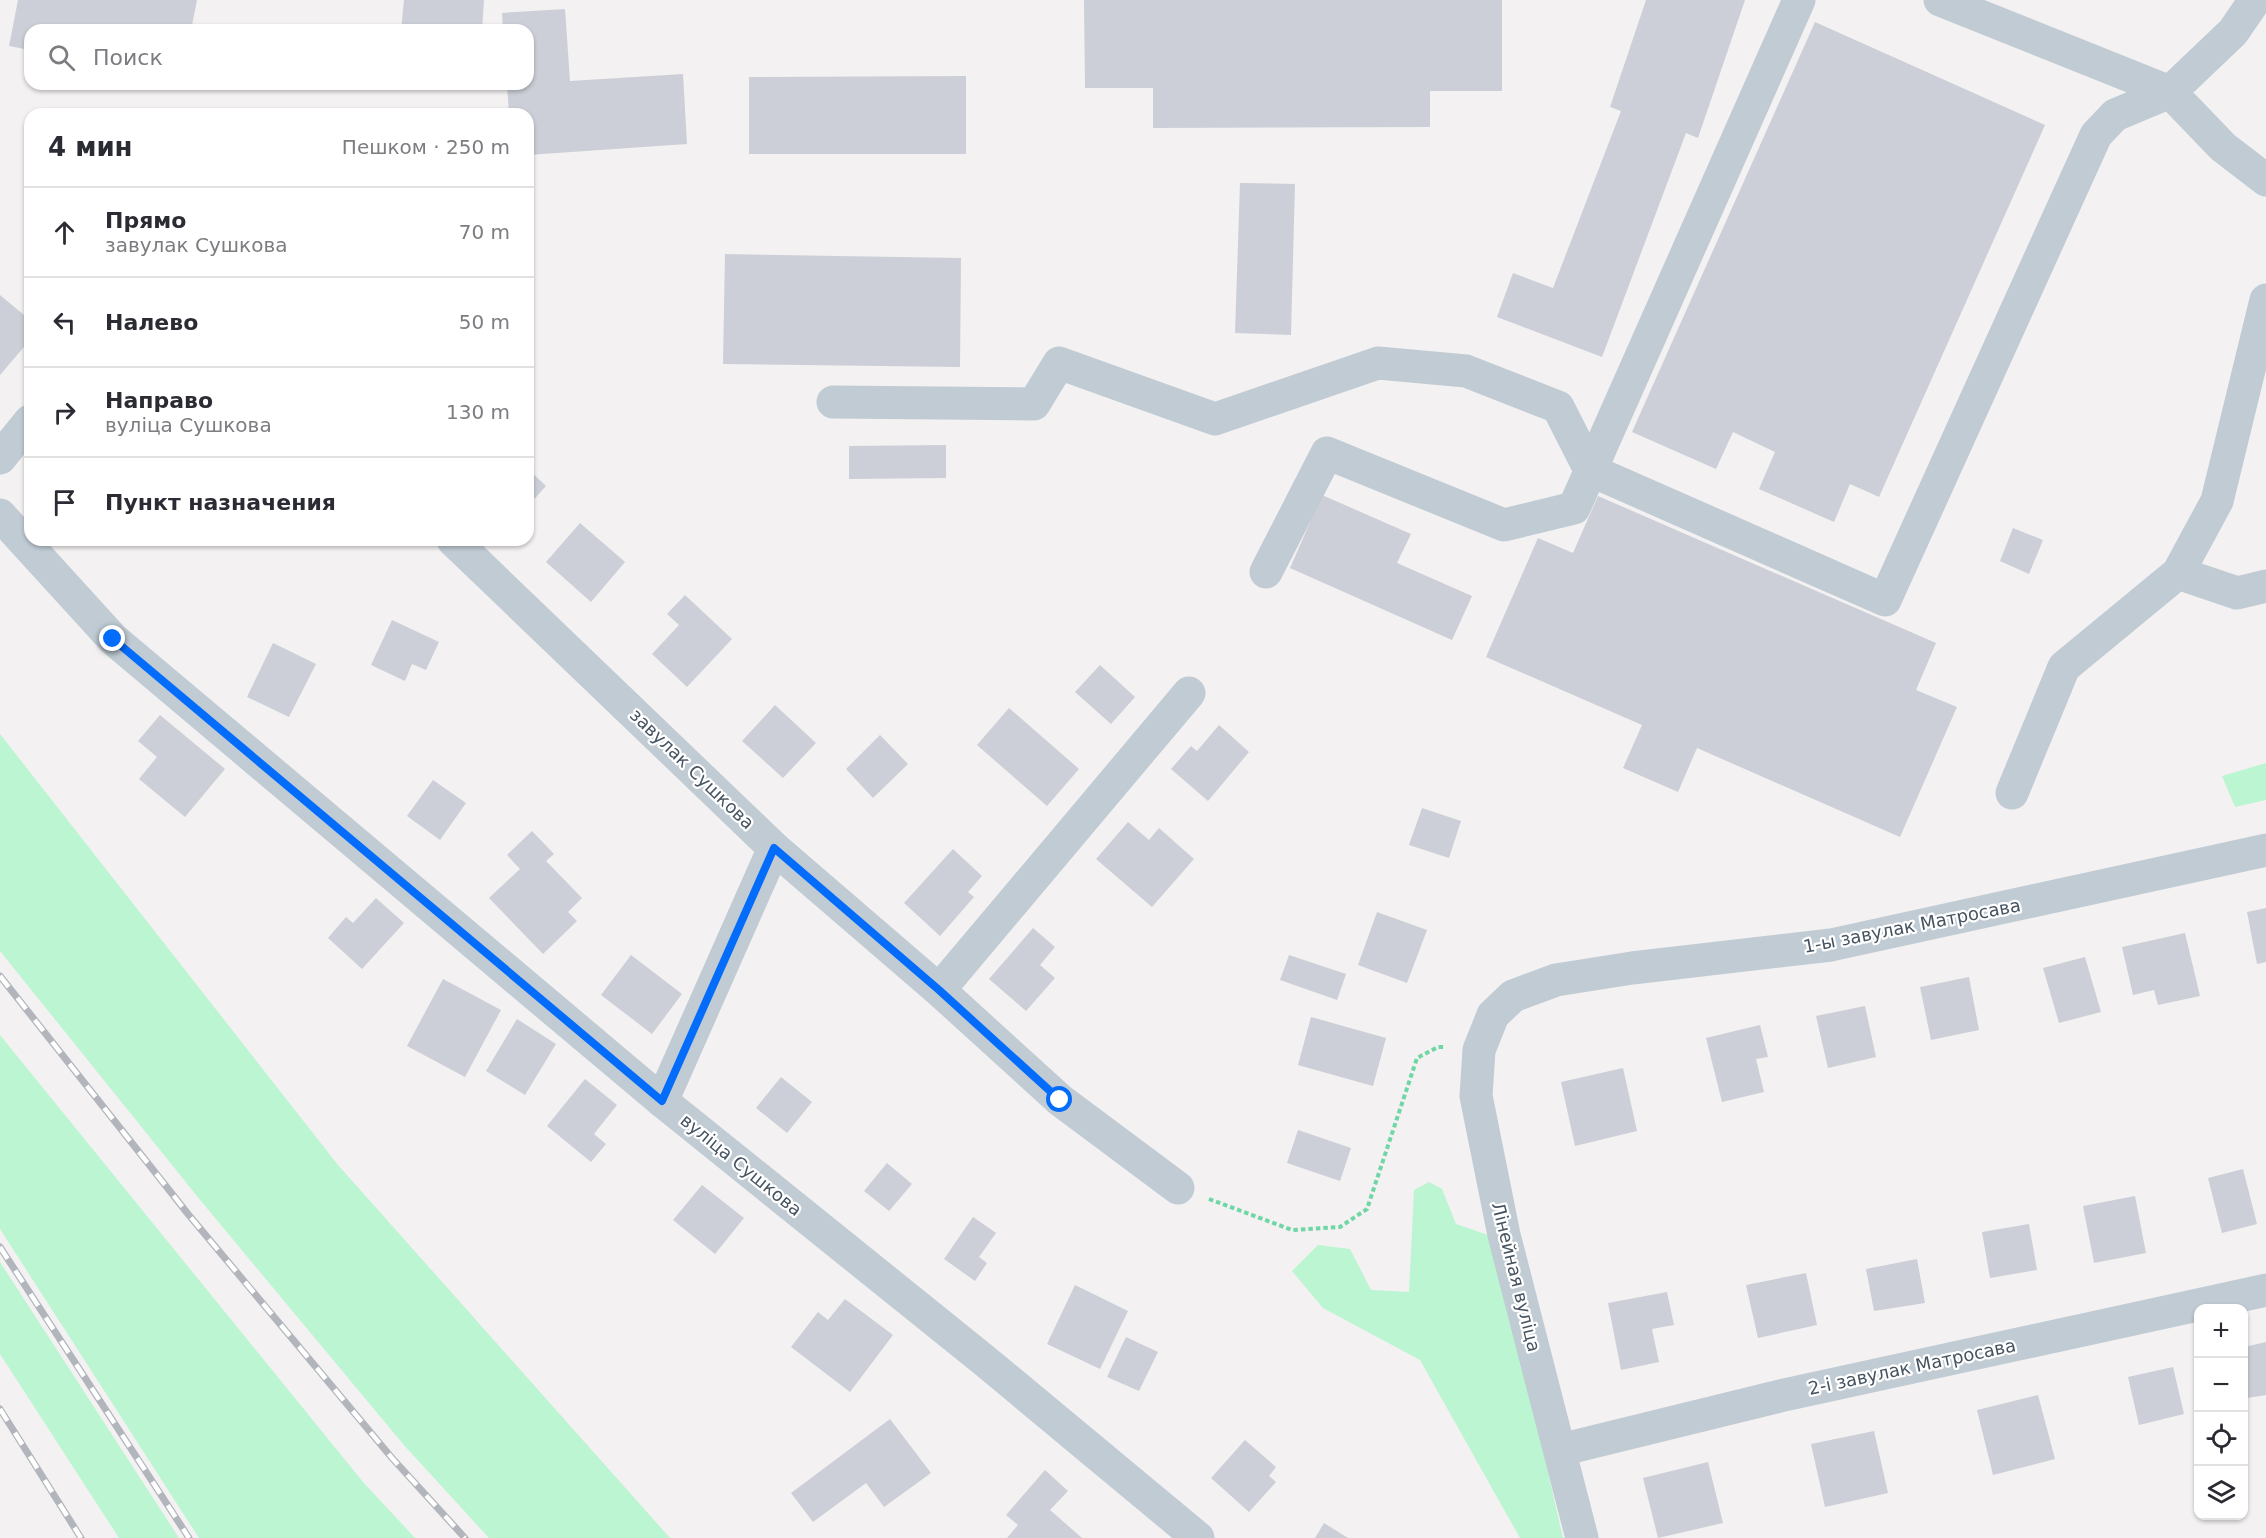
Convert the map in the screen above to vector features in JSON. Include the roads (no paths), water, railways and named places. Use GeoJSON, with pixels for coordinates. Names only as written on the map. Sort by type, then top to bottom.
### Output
{"type":"FeatureCollection","features":[{"type":"Feature","properties":{"kind":"street"},"geometry":{"type":"LineString","coordinates":[[1266,572],[1327,453],[1504,525],[1574,508],[1799,0]]}},
{"type":"Feature","properties":{"kind":"street"},"geometry":{"type":"LineString","coordinates":[[1940,0],[2170,92],[2223,147],[2266,180]]}},
{"type":"Feature","properties":{"kind":"street"},"geometry":{"type":"LineString","coordinates":[[833,402],[1034,404],[1059,363],[1215,419],[1378,363],[1466,371],[1558,407],[1590,471],[1886,600],[2096,135],[2115,115],[2170,92],[2233,32],[2255,0]]}},
{"type":"Feature","properties":{"kind":"street"},"geometry":{"type":"LineString","coordinates":[[2012,793],[2064,667],[2178,573],[2217,501],[2266,300]]}},
{"type":"Feature","properties":{"kind":"street"},"geometry":{"type":"LineString","coordinates":[[0,458],[24,428]]}},
{"type":"Feature","properties":{"kind":"street","name":"вуліца Сушкова"},"geometry":{"type":"LineString","coordinates":[[0,515],[24,541]]}},
{"type":"Feature","properties":{"kind":"street","name":"вуліца Сушкова"},"geometry":{"type":"LineString","coordinates":[[28,546],[113,639],[662,1101],[985,1361],[1198,1538]]}},
{"type":"Feature","properties":{"kind":"street","name":"завулак Сушкова"},"geometry":{"type":"LineString","coordinates":[[459,546],[774,848],[939,990],[1060,1100],[1178,1188]]}},
{"type":"Feature","properties":{"kind":"street"},"geometry":{"type":"LineString","coordinates":[[2178,573],[2237,592],[2266,586]]}},
{"type":"Feature","properties":{"kind":"street"},"geometry":{"type":"LineString","coordinates":[[939,990],[1189,693]]}},
{"type":"Feature","properties":{"kind":"street"},"geometry":{"type":"LineString","coordinates":[[662,1101],[774,848]]}},
{"type":"Feature","properties":{"kind":"street","name":"1-ы завулак Матросава"},"geometry":{"type":"LineString","coordinates":[[1492,1015],[1513,996],[1556,980],[1632,968],[1831,945],[2266,850]]}},
{"type":"Feature","properties":{"kind":"street","name":"Лінейная вуліца"},"geometry":{"type":"LineString","coordinates":[[1492,1015],[1479,1050],[1476,1096],[1499,1212],[1582,1538]]}},
{"type":"Feature","properties":{"kind":"street","name":"2-і завулак Матросава"},"geometry":{"type":"LineString","coordinates":[[1560,1450],[1780,1396],[2266,1290]]}},
{"type":"Feature","properties":{"kind":"railway"},"geometry":{"type":"LineString","coordinates":[[0,976],[188,1214],[392,1458],[465,1538]]}},
{"type":"Feature","properties":{"kind":"railway"},"geometry":{"type":"LineString","coordinates":[[0,1247],[189,1538]]}},
{"type":"Feature","properties":{"kind":"railway"},"geometry":{"type":"LineString","coordinates":[[0,1409],[81,1538]]}}]}
